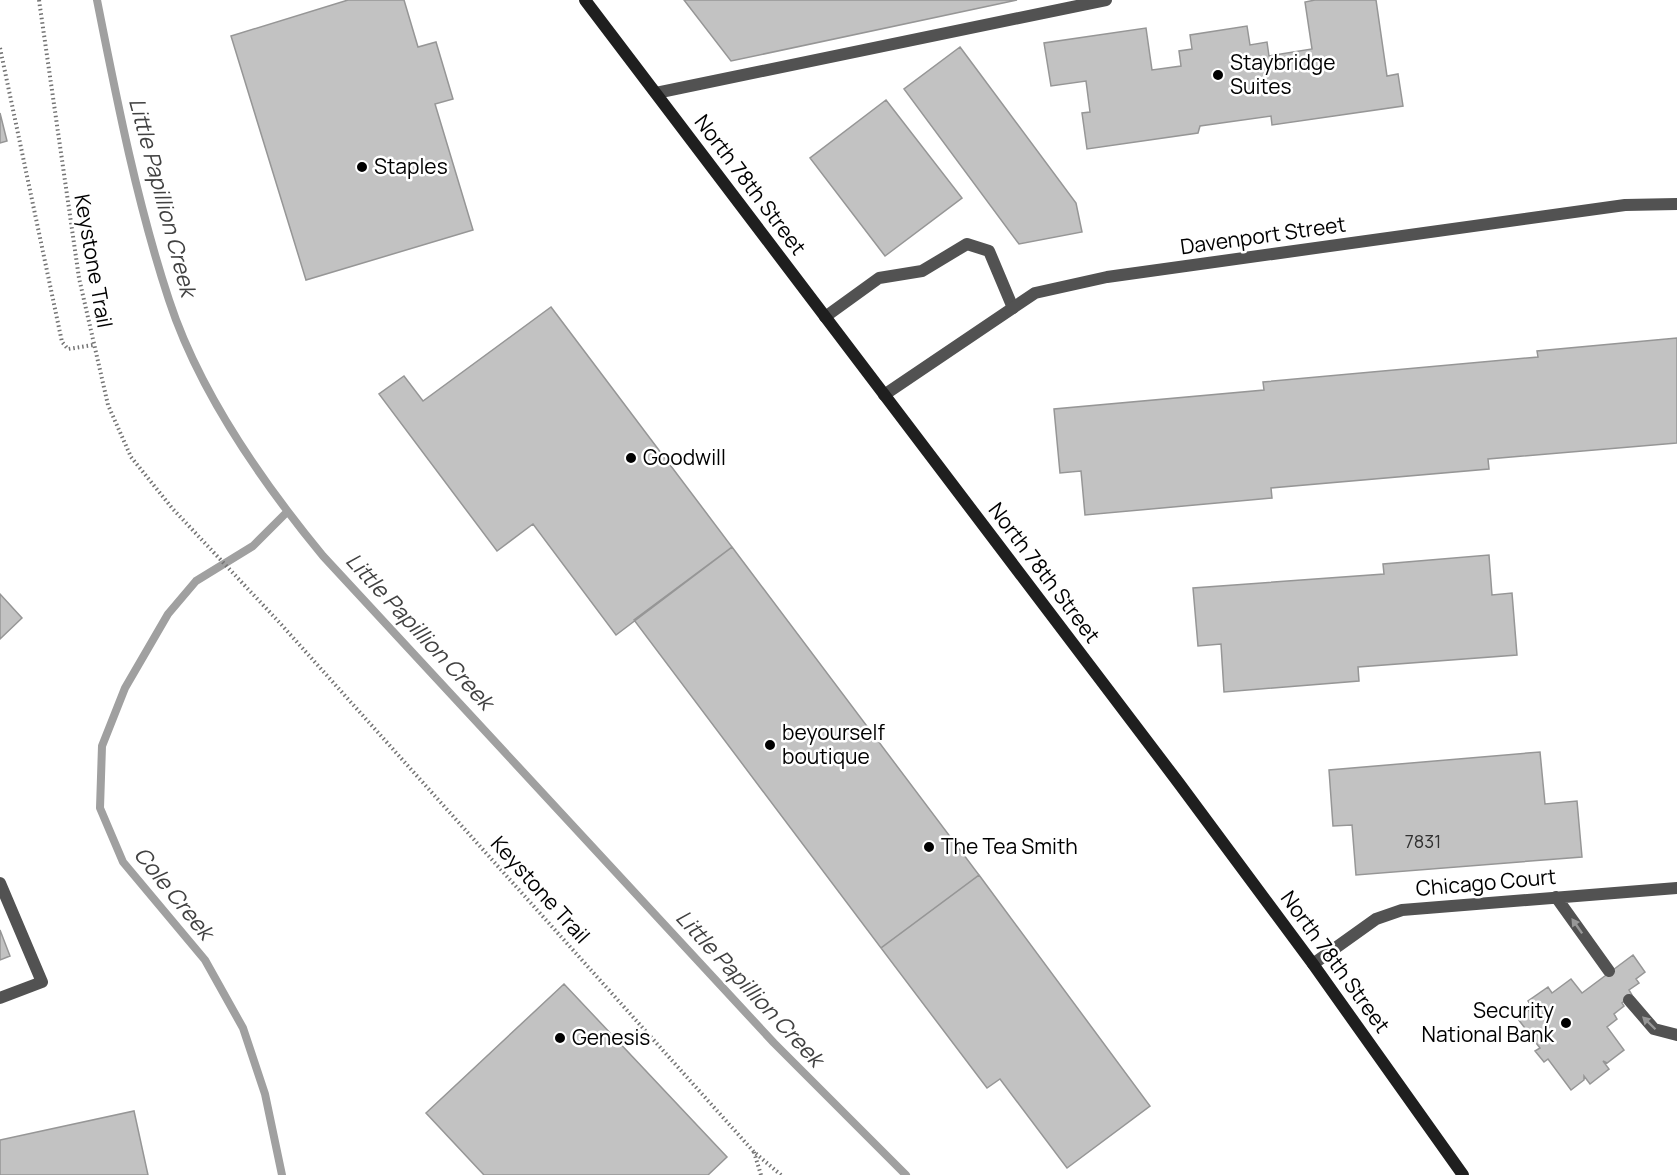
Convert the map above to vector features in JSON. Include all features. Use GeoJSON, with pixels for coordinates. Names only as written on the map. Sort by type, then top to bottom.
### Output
{"type":"FeatureCollection","features":[{"type":"Feature","properties":{"kind":"main road","name":"North 78th Street"},"geometry":{"type":"LineString","coordinates":[[585,0],[1313,964],[1463,1175]]}},
{"type":"Feature","properties":{"kind":"street"},"geometry":{"type":"LineString","coordinates":[[656,93],[1106,0]]}},
{"type":"Feature","properties":{"kind":"street","name":"Davenport Street"},"geometry":{"type":"LineString","coordinates":[[884,395],[1035,293],[1107,277],[1625,206],[1677,204]]}},
{"type":"Feature","properties":{"kind":"street"},"geometry":{"type":"LineString","coordinates":[[825,317],[879,278],[922,271],[967,244],[988,251],[1013,308]]}},
{"type":"Feature","properties":{"kind":"street"},"geometry":{"type":"LineString","coordinates":[[0,883],[42,982],[0,999]]}},
{"type":"Feature","properties":{"kind":"street","name":"Chicago Court"},"geometry":{"type":"LineString","coordinates":[[1313,964],[1376,919],[1394,912],[1677,888]]}},
{"type":"Feature","properties":{"kind":"street"},"geometry":{"type":"LineString","coordinates":[[1557,897],[1609,971]]}},
{"type":"Feature","properties":{"kind":"street"},"geometry":{"type":"LineString","coordinates":[[1629,1000],[1654,1029],[1677,1035]]}},
{"type":"Feature","properties":{"kind":"path","name":"Keystone Trail"},"geometry":{"type":"LineString","coordinates":[[39,0],[72,241],[93,345],[108,405],[120,438],[140,470],[754,1152],[781,1175]]}},
{"type":"Feature","properties":{"kind":"path"},"geometry":{"type":"LineString","coordinates":[[0,48],[62,342],[68,349],[93,345]]}},
{"type":"Feature","properties":{"kind":"path"},"geometry":{"type":"LineString","coordinates":[[754,1152],[761,1175]]}},
{"type":"Feature","properties":{"kind":"building","name":"Staples"},"geometry":{"type":"Polygon","coordinates":[[[348,0],[404,0],[418,47],[436,42],[453,99],[435,104],[473,230],[306,280],[231,36],[348,0]]]}},
{"type":"Feature","properties":{"kind":"building"},"geometry":{"type":"Polygon","coordinates":[[[684,0],[1017,0],[731,61],[684,0]]]}},
{"type":"Feature","properties":{"kind":"building","name":"Staybridge Suites"},"geometry":{"type":"Polygon","coordinates":[[[1376,0],[1387,76],[1398,74],[1403,106],[1272,125],[1271,116],[1200,126],[1198,133],[1087,149],[1082,113],[1090,112],[1086,81],[1051,86],[1044,43],[1146,28],[1152,70],[1181,66],[1179,51],[1192,49],[1190,35],[1247,26],[1250,45],[1267,42],[1269,56],[1312,49],[1305,2],[1376,0]]]}},
{"type":"Feature","properties":{"kind":"building"},"geometry":{"type":"Polygon","coordinates":[[[960,47],[1076,203],[1082,232],[1019,244],[904,89],[960,47]]]}},
{"type":"Feature","properties":{"kind":"building"},"geometry":{"type":"Polygon","coordinates":[[[886,100],[962,198],[885,256],[810,158],[886,100]]]}},
{"type":"Feature","properties":{"kind":"building"},"geometry":{"type":"Polygon","coordinates":[[[0,113],[7,141],[0,143],[0,113]]]}},
{"type":"Feature","properties":{"kind":"building"},"geometry":{"type":"Polygon","coordinates":[[[551,307],[732,547],[616,635],[533,524],[497,551],[379,394],[404,376],[423,401],[551,307]]]}},
{"type":"Feature","properties":{"kind":"building"},"geometry":{"type":"Polygon","coordinates":[[[1677,338],[1677,443],[1488,459],[1489,469],[1271,488],[1272,498],[1085,515],[1081,471],[1060,473],[1054,409],[1264,390],[1263,382],[1538,357],[1537,351],[1677,338]]]}},
{"type":"Feature","properties":{"kind":"building"},"geometry":{"type":"Polygon","coordinates":[[[732,547],[979,875],[881,948],[634,620],[732,547]]]}},
{"type":"Feature","properties":{"kind":"building"},"geometry":{"type":"Polygon","coordinates":[[[1489,555],[1492,595],[1512,593],[1517,655],[1358,667],[1359,681],[1224,692],[1221,644],[1198,646],[1193,588],[1384,574],[1383,564],[1489,555]]]}},
{"type":"Feature","properties":{"kind":"building"},"geometry":{"type":"Polygon","coordinates":[[[0,594],[22,618],[0,639],[0,594]]]}},
{"type":"Feature","properties":{"kind":"building"},"geometry":{"type":"Polygon","coordinates":[[[1540,752],[1545,804],[1577,801],[1582,857],[1356,875],[1352,825],[1333,826],[1329,770],[1540,752]]]}},
{"type":"Feature","properties":{"kind":"building"},"geometry":{"type":"Polygon","coordinates":[[[979,875],[1150,1106],[1067,1168],[1000,1079],[987,1088],[881,948],[979,875]]]}},
{"type":"Feature","properties":{"kind":"building"},"geometry":{"type":"Polygon","coordinates":[[[0,930],[10,956],[0,960],[0,930]]]}},
{"type":"Feature","properties":{"kind":"building","name":"Security National Bank"},"geometry":{"type":"Polygon","coordinates":[[[1633,955],[1645,972],[1636,979],[1639,983],[1629,990],[1632,995],[1622,1003],[1624,1006],[1614,1014],[1617,1019],[1607,1027],[1624,1050],[1607,1063],[1603,1061],[1609,1069],[1590,1084],[1584,1076],[1584,1080],[1571,1090],[1548,1059],[1544,1062],[1535,1051],[1540,1048],[1518,1019],[1532,1007],[1528,1001],[1548,987],[1552,993],[1571,979],[1582,993],[1633,955]]]}},
{"type":"Feature","properties":{"kind":"building","name":"Genesis"},"geometry":{"type":"Polygon","coordinates":[[[564,984],[727,1157],[708,1175],[484,1175],[426,1113],[564,984]]]}},
{"type":"Feature","properties":{"kind":"building"},"geometry":{"type":"Polygon","coordinates":[[[134,1111],[148,1175],[0,1175],[0,1140],[134,1111]]]}},
{"type":"Feature","properties":{"kind":"waterway","name":"Little Papillion Creek"},"geometry":{"type":"LineString","coordinates":[[97,0],[137,189],[169,300],[197,368],[234,435],[255,467],[323,556],[774,1043],[906,1175]]}},
{"type":"Feature","properties":{"kind":"waterway","name":"Cole Creek"},"geometry":{"type":"LineString","coordinates":[[282,1175],[265,1094],[243,1028],[205,960],[123,862],[100,808],[102,746],[125,688],[168,614],[196,581],[253,546],[287,512]]}},
{"type":"Feature","properties":{"kind":"place","name":"Staybridge Suites"},"geometry":{"type":"Point","coordinates":[1218,75]}},
{"type":"Feature","properties":{"kind":"place","name":"Staples"},"geometry":{"type":"Point","coordinates":[362,167]}},
{"type":"Feature","properties":{"kind":"place","name":"Goodwill"},"geometry":{"type":"Point","coordinates":[631,458]}},
{"type":"Feature","properties":{"kind":"place","name":"beyourself boutique"},"geometry":{"type":"Point","coordinates":[770,745]}},
{"type":"Feature","properties":{"kind":"place","name":"The Tea Smith"},"geometry":{"type":"Point","coordinates":[929,847]}},
{"type":"Feature","properties":{"kind":"place","name":"Security National Bank"},"geometry":{"type":"Point","coordinates":[1566,1023]}},
{"type":"Feature","properties":{"kind":"place","name":"Genesis"},"geometry":{"type":"Point","coordinates":[560,1038]}}]}
